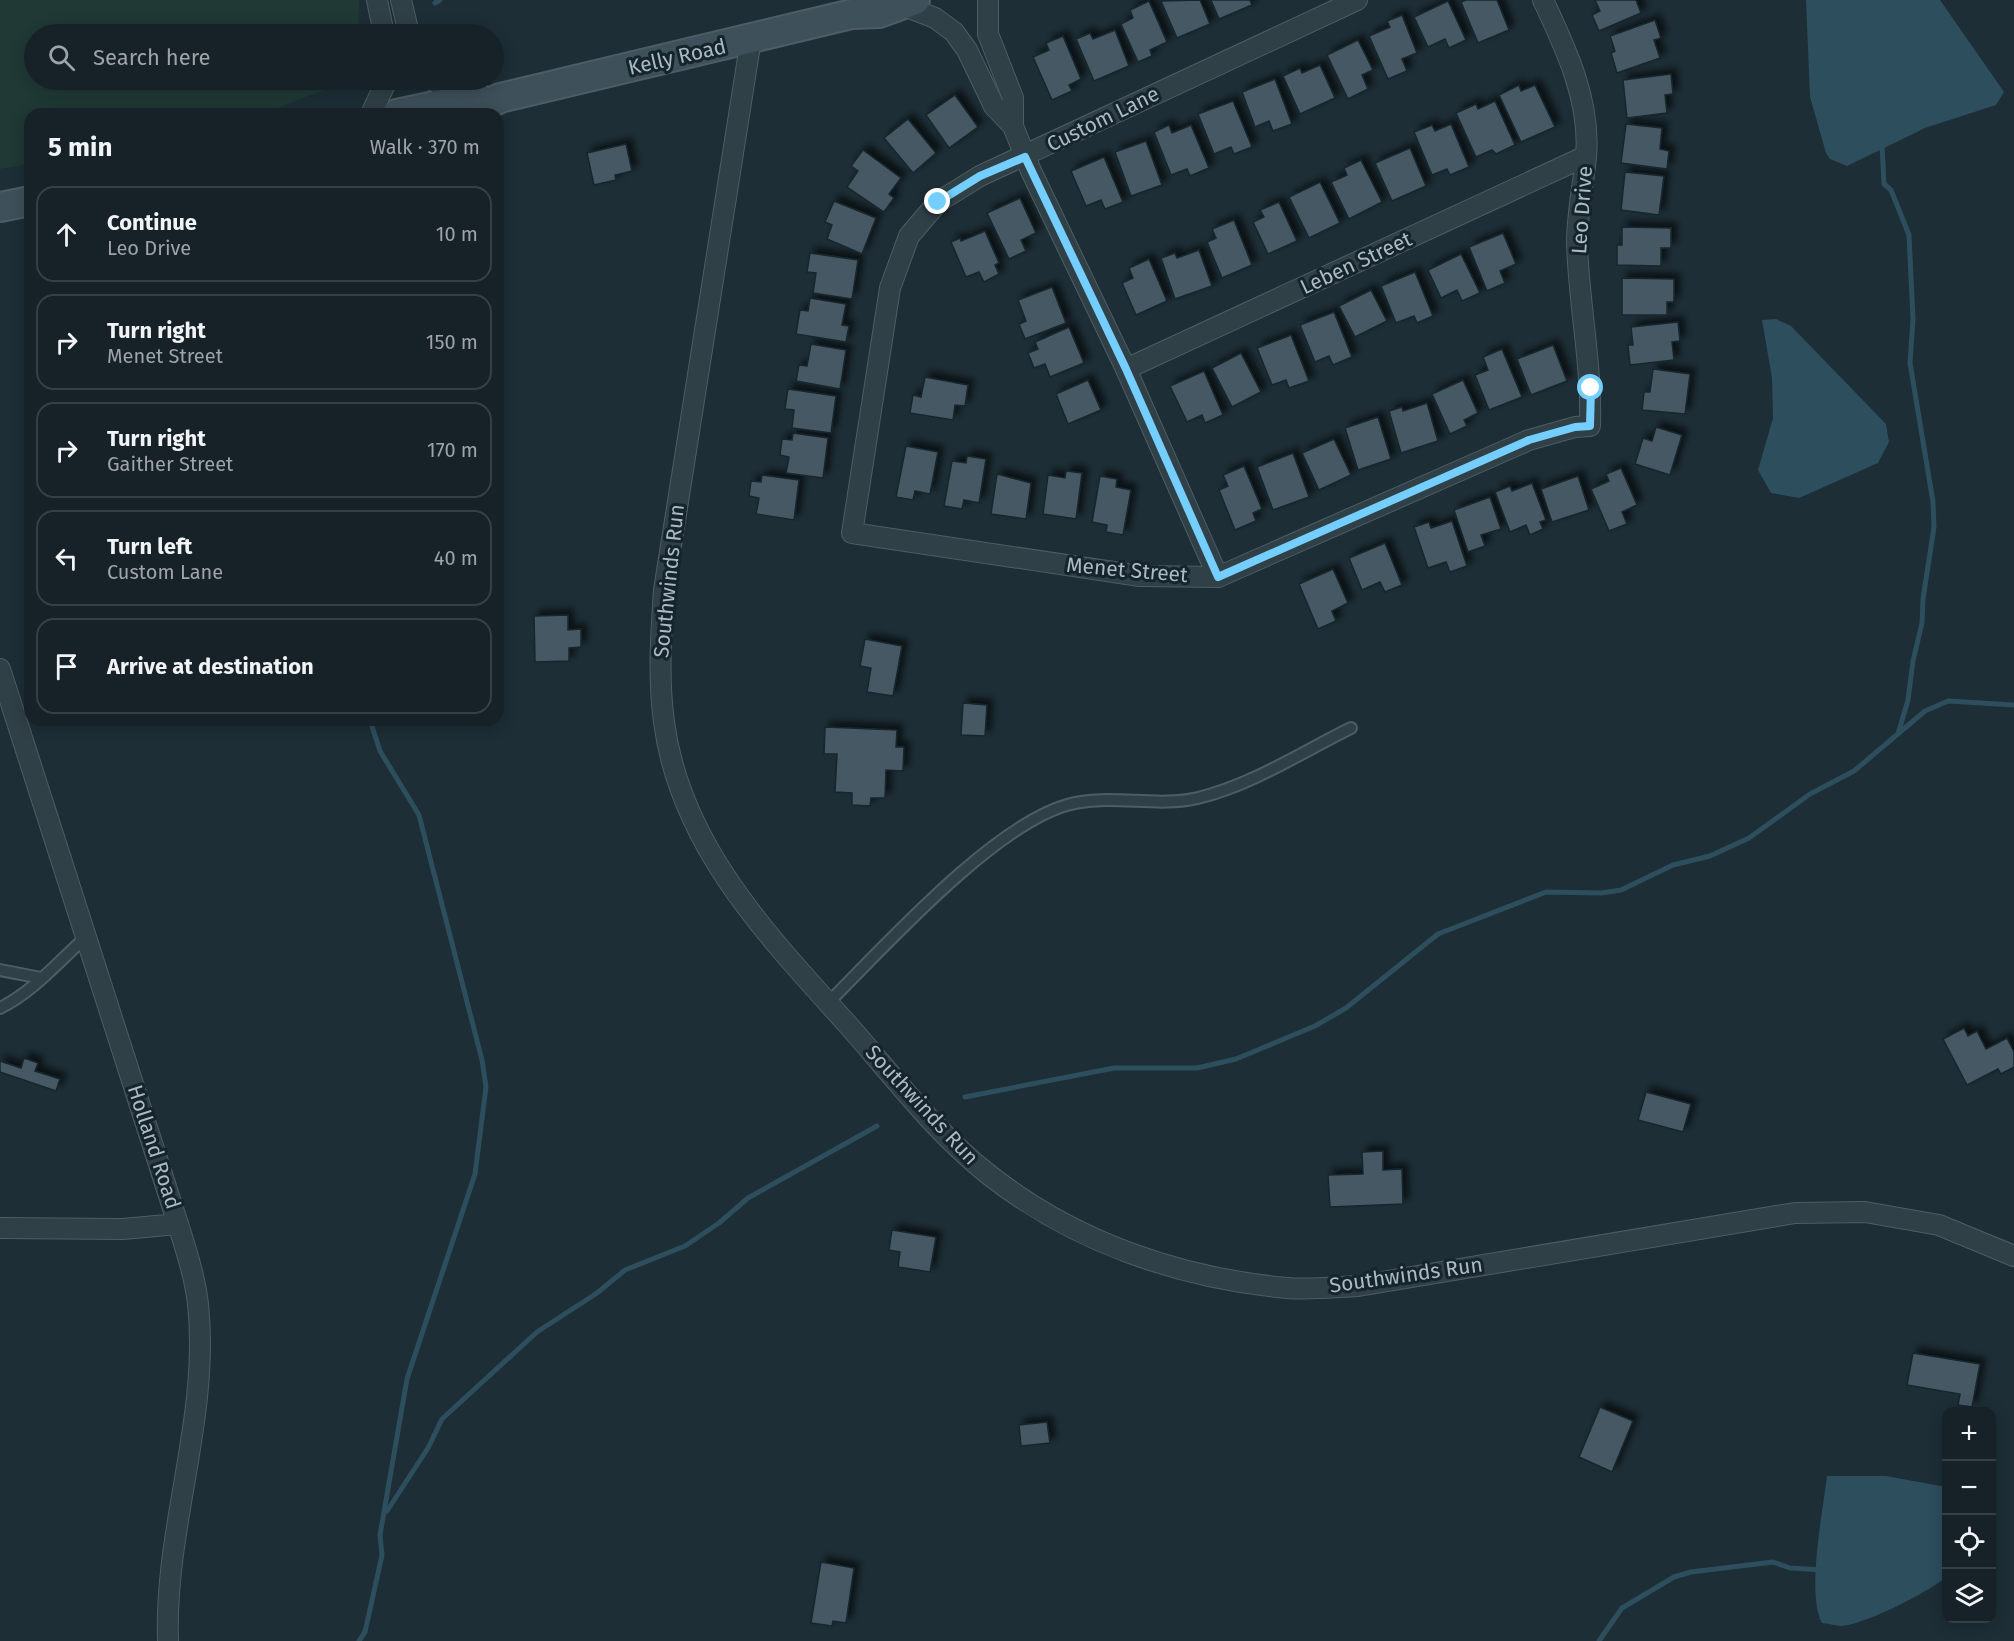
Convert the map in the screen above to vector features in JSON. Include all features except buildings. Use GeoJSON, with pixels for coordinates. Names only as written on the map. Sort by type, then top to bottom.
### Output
{"type":"FeatureCollection","features":[{"type":"Feature","properties":{"kind":"street"},"geometry":{"type":"LineString","coordinates":[[377,0],[382,24]]}},
{"type":"Feature","properties":{"kind":"street"},"geometry":{"type":"LineString","coordinates":[[401,0],[407,24]]}},
{"type":"Feature","properties":{"kind":"street"},"geometry":{"type":"LineString","coordinates":[[988,0],[988,34],[1013,98],[1013,126],[1025,157],[1126,369],[1218,577]]}},
{"type":"Feature","properties":{"kind":"street","name":"Custom Lane"},"geometry":{"type":"LineString","coordinates":[[852,533],[890,288],[909,236],[938,202],[980,176],[1025,157],[1357,0]]}},
{"type":"Feature","properties":{"kind":"street","name":"Leo Drive"},"geometry":{"type":"LineString","coordinates":[[1543,0],[1561,39],[1582,96],[1586,156],[1580,192],[1577,242],[1591,394],[1590,426]]}},
{"type":"Feature","properties":{"kind":"street"},"geometry":{"type":"LineString","coordinates":[[908,3],[954,32],[967,50],[994,106],[1013,126]]}},
{"type":"Feature","properties":{"kind":"street","name":"Kelly Road"},"geometry":{"type":"LineString","coordinates":[[481,108],[500,98],[751,39],[862,7],[879,13],[908,3]]}},
{"type":"Feature","properties":{"kind":"street","name":"Southwinds Run"},"geometry":{"type":"LineString","coordinates":[[751,39],[664,590],[659,658],[664,723],[674,765],[691,817],[713,858],[741,901],[938,1126],[987,1173],[1034,1206],[1114,1249],[1180,1270],[1289,1288],[1358,1286],[1795,1213],[1865,1212],[1939,1225],[2014,1256]]}},
{"type":"Feature","properties":{"kind":"street"},"geometry":{"type":"LineString","coordinates":[[374,108],[382,90]]}},
{"type":"Feature","properties":{"kind":"street"},"geometry":{"type":"LineString","coordinates":[[443,90],[460,106]]}},
{"type":"Feature","properties":{"kind":"street","name":"Kelly Road"},"geometry":{"type":"LineString","coordinates":[[444,108],[460,106]]}},
{"type":"Feature","properties":{"kind":"street","name":"Leben Street"},"geometry":{"type":"LineString","coordinates":[[1126,369],[1586,156]]}},
{"type":"Feature","properties":{"kind":"street"},"geometry":{"type":"LineString","coordinates":[[0,207],[24,202]]}},
{"type":"Feature","properties":{"kind":"street","name":"Menet Street"},"geometry":{"type":"LineString","coordinates":[[852,533],[1140,576],[1218,577],[1529,440],[1575,427],[1590,426]]}},
{"type":"Feature","properties":{"kind":"street","name":"Holland Road"},"geometry":{"type":"LineString","coordinates":[[0,669],[178,1224],[198,1304],[199,1361],[194,1424],[171,1587],[168,1641]]}},
{"type":"Feature","properties":{"kind":"street"},"geometry":{"type":"LineString","coordinates":[[0,1228],[123,1229],[178,1224]]}},
{"type":"Feature","properties":{"kind":"lane"},"geometry":{"type":"LineString","coordinates":[[828,1003],[945,889],[996,844],[1035,819],[1068,804],[1160,803],[1199,798],[1246,781],[1351,728]]}},
{"type":"Feature","properties":{"kind":"lane"},"geometry":{"type":"LineString","coordinates":[[0,1008],[23,997],[86,937]]}},
{"type":"Feature","properties":{"kind":"lane"},"geometry":{"type":"LineString","coordinates":[[0,970],[41,978]]}},
{"type":"Feature","properties":{"kind":"green space"},"geometry":{"type":"Polygon","coordinates":[[[0,0],[359,0],[358,24],[24,24],[24,90],[324,90],[278,108],[24,108],[24,165],[0,169],[0,0]]]}},
{"type":"Feature","properties":{"kind":"water"},"geometry":{"type":"Polygon","coordinates":[[[1806,0],[1940,0],[2004,92],[1996,105],[1925,128],[1847,166],[1830,159],[1826,153],[1810,97],[1806,0]]]}},
{"type":"Feature","properties":{"kind":"water"},"geometry":{"type":"Polygon","coordinates":[[[1776,319],[1791,326],[1886,424],[1889,442],[1878,463],[1799,498],[1771,493],[1758,470],[1773,418],[1772,378],[1762,320],[1776,319]]]}},
{"type":"Feature","properties":{"kind":"water"},"geometry":{"type":"Polygon","coordinates":[[[1827,1476],[1886,1476],[1942,1486],[1942,1580],[1911,1599],[1865,1620],[1841,1626],[1822,1623],[1817,1610],[1815,1593],[1819,1530],[1827,1476]]]}},
{"type":"Feature","properties":{"kind":"waterway"},"geometry":{"type":"LineString","coordinates":[[435,3],[440,0]]}},
{"type":"Feature","properties":{"kind":"waterway"},"geometry":{"type":"LineString","coordinates":[[1882,144],[1884,184],[1891,190],[1909,235],[1913,319],[1910,363],[1933,502],[1934,527],[1923,599],[1922,623],[1913,661],[1908,700],[1898,734]]}},
{"type":"Feature","properties":{"kind":"waterway"},"geometry":{"type":"LineString","coordinates":[[965,1097],[1114,1068],[1197,1068],[1236,1059],[1315,1026],[1346,1008],[1438,934],[1546,892],[1601,893],[1621,890],[1673,865],[1710,856],[1749,838],[1810,794],[1854,771],[1925,711],[1948,701],[2014,705]]}},
{"type":"Feature","properties":{"kind":"waterway"},"geometry":{"type":"LineString","coordinates":[[359,1641],[365,1632],[382,1555],[380,1535],[407,1379],[475,1174],[486,1087],[482,1060],[419,815],[380,751],[372,726]]}},
{"type":"Feature","properties":{"kind":"waterway"},"geometry":{"type":"LineString","coordinates":[[387,1511],[428,1448],[442,1419],[537,1332],[597,1293],[625,1270],[685,1246],[719,1223],[748,1198],[877,1126]]}},
{"type":"Feature","properties":{"kind":"waterway"},"geometry":{"type":"LineString","coordinates":[[1599,1641],[1622,1608],[1674,1577],[1691,1572],[1773,1562],[1790,1568],[1824,1570]]}},
{"type":"Feature","properties":{"kind":"route"},"geometry":{"type":"LineString","coordinates":[[938,202],[980,176],[1025,157],[1126,369],[1218,577],[1269,557],[1529,440],[1552,432],[1590,426],[1591,388]]}}]}
